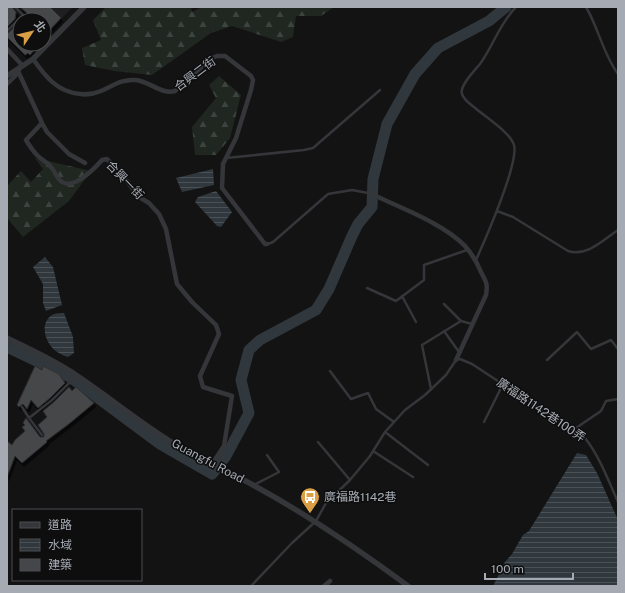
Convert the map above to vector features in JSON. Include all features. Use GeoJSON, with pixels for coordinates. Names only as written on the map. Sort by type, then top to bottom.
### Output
{"type":"FeatureCollection","features":[{"type":"Feature","properties":{"kind":"street"},"geometry":{"type":"LineString","coordinates":[[7,76],[22,64],[33,59],[84,7]]}},
{"type":"Feature","properties":{"kind":"street"},"geometry":{"type":"LineString","coordinates":[[7,49],[22,64]]}},
{"type":"Feature","properties":{"kind":"street","name":"合興二街"},"geometry":{"type":"LineString","coordinates":[[33,59],[43,73],[62,90],[89,95],[100,92],[121,80],[135,80],[144,82],[168,93],[175,91],[210,59],[217,56],[225,56],[253,80],[236,138],[223,164],[222,188],[265,244],[267,244]]}},
{"type":"Feature","properties":{"kind":"street"},"geometry":{"type":"LineString","coordinates":[[7,84],[22,64]]}},
{"type":"Feature","properties":{"kind":"street"},"geometry":{"type":"LineString","coordinates":[[18,71],[47,132],[68,154],[85,163]]}},
{"type":"Feature","properties":{"kind":"street","name":"合興一街"},"geometry":{"type":"LineString","coordinates":[[42,123],[26,140],[36,155],[52,168],[56,176],[62,182],[68,184],[76,182],[94,170],[102,160],[107,159],[124,177],[139,197],[149,203],[159,214],[166,228],[177,284],[192,302],[216,325],[219,334],[200,376],[203,387],[232,396],[224,446],[212,464]]}},
{"type":"Feature","properties":{"kind":"street"},"geometry":{"type":"LineString","coordinates":[[376,196],[427,220],[447,232],[464,246],[476,260],[488,286],[486,295],[456,360]]}},
{"type":"Feature","properties":{"kind":"street","name":"Guangfu Road"},"geometry":{"type":"LineString","coordinates":[[9,339],[52,360],[173,443],[253,485],[316,521],[362,552],[408,586]]}},
{"type":"Feature","properties":{"kind":"street"},"geometry":{"type":"LineString","coordinates":[[71,382],[77,376]]}},
{"type":"Feature","properties":{"kind":"street"},"geometry":{"type":"LineString","coordinates":[[324,586],[330,581]]}},
{"type":"Feature","properties":{"kind":"lane"},"geometry":{"type":"LineString","coordinates":[[7,31],[23,15],[15,7]]}},
{"type":"Feature","properties":{"kind":"lane"},"geometry":{"type":"LineString","coordinates":[[476,260],[497,211],[514,153],[514,145],[511,139],[502,130],[466,101],[461,93],[462,87],[482,60],[516,7]]}},
{"type":"Feature","properties":{"kind":"lane"},"geometry":{"type":"LineString","coordinates":[[586,7],[596,23],[605,52],[618,74]]}},
{"type":"Feature","properties":{"kind":"lane"},"geometry":{"type":"LineString","coordinates":[[226,158],[313,148],[380,90]]}},
{"type":"Feature","properties":{"kind":"lane"},"geometry":{"type":"LineString","coordinates":[[267,244],[273,242],[328,194],[352,190],[376,196]]}},
{"type":"Feature","properties":{"kind":"lane"},"geometry":{"type":"LineString","coordinates":[[497,211],[513,217],[568,251],[575,253],[588,250],[618,230]]}},
{"type":"Feature","properties":{"kind":"lane"},"geometry":{"type":"LineString","coordinates":[[367,288],[396,301],[424,280],[424,265],[468,250]]}},
{"type":"Feature","properties":{"kind":"lane"},"geometry":{"type":"LineString","coordinates":[[402,296],[416,322]]}},
{"type":"Feature","properties":{"kind":"lane"},"geometry":{"type":"LineString","coordinates":[[444,304],[461,321],[473,324]]}},
{"type":"Feature","properties":{"kind":"lane"},"geometry":{"type":"LineString","coordinates":[[432,389],[422,345],[461,321]]}},
{"type":"Feature","properties":{"kind":"lane"},"geometry":{"type":"LineString","coordinates":[[444,332],[459,352]]}},
{"type":"Feature","properties":{"kind":"lane"},"geometry":{"type":"LineString","coordinates":[[547,360],[577,332],[591,349],[611,340],[618,349]]}},
{"type":"Feature","properties":{"kind":"lane"},"geometry":{"type":"LineString","coordinates":[[7,346],[9,339]]}},
{"type":"Feature","properties":{"kind":"lane","name":"廣福路1142巷100弄"},"geometry":{"type":"LineString","coordinates":[[456,360],[460,359],[472,364],[585,438],[592,448],[618,502]]}},
{"type":"Feature","properties":{"kind":"lane"},"geometry":{"type":"LineString","coordinates":[[251,586],[292,543],[316,521],[326,503],[350,480],[373,451],[385,432],[404,410],[432,389],[446,375],[456,360]]}},
{"type":"Feature","properties":{"kind":"lane"},"geometry":{"type":"LineString","coordinates":[[330,371],[350,399],[368,393],[376,409],[394,422]]}},
{"type":"Feature","properties":{"kind":"lane"},"geometry":{"type":"LineString","coordinates":[[29,418],[52,400],[71,382]]}},
{"type":"Feature","properties":{"kind":"lane"},"geometry":{"type":"LineString","coordinates":[[484,422],[503,384]]}},
{"type":"Feature","properties":{"kind":"lane"},"geometry":{"type":"LineString","coordinates":[[572,430],[601,411],[606,401],[618,399]]}},
{"type":"Feature","properties":{"kind":"lane"},"geometry":{"type":"LineString","coordinates":[[22,406],[42,435]]}},
{"type":"Feature","properties":{"kind":"lane"},"geometry":{"type":"LineString","coordinates":[[385,432],[428,465]]}},
{"type":"Feature","properties":{"kind":"lane"},"geometry":{"type":"LineString","coordinates":[[318,442],[350,480]]}},
{"type":"Feature","properties":{"kind":"lane"},"geometry":{"type":"LineString","coordinates":[[373,451],[413,477]]}},
{"type":"Feature","properties":{"kind":"lane"},"geometry":{"type":"LineString","coordinates":[[253,485],[279,472],[268,456]]}},
{"type":"Feature","properties":{"kind":"shaded area"},"geometry":{"type":"Polygon","coordinates":[[[45,7],[73,7],[52,28],[52,12],[38,12],[45,7]]]}},
{"type":"Feature","properties":{"kind":"green space"},"geometry":{"type":"Polygon","coordinates":[[[106,7],[191,7],[192,12],[202,7],[334,7],[321,16],[296,16],[293,37],[281,42],[232,26],[211,33],[152,75],[114,71],[85,65],[82,48],[101,40],[93,20],[106,7]]]}},
{"type":"Feature","properties":{"kind":"green space"},"geometry":{"type":"Polygon","coordinates":[[[219,76],[241,95],[230,138],[216,155],[195,155],[192,127],[216,98],[209,85],[219,76]]]}},
{"type":"Feature","properties":{"kind":"green space"},"geometry":{"type":"Polygon","coordinates":[[[35,158],[91,171],[69,201],[23,237],[7,218],[7,186],[21,171],[31,182],[43,169],[35,158]]]}},
{"type":"Feature","properties":{"kind":"water"},"geometry":{"type":"Polygon","coordinates":[[[213,169],[214,185],[182,192],[176,178],[213,169]]]}},
{"type":"Feature","properties":{"kind":"water"},"geometry":{"type":"Polygon","coordinates":[[[216,191],[232,212],[221,227],[217,226],[195,202],[198,197],[216,191]]]}},
{"type":"Feature","properties":{"kind":"water"},"geometry":{"type":"Polygon","coordinates":[[[45,257],[53,267],[62,305],[46,311],[43,303],[43,284],[33,267],[45,257]]]}},
{"type":"Feature","properties":{"kind":"water"},"geometry":{"type":"Polygon","coordinates":[[[64,313],[73,337],[74,353],[68,357],[62,355],[50,346],[45,334],[46,323],[49,318],[54,314],[64,313]]]}},
{"type":"Feature","properties":{"kind":"water"},"geometry":{"type":"Polygon","coordinates":[[[577,453],[586,455],[597,473],[618,520],[618,586],[493,586],[505,562],[512,554],[523,535],[529,531],[577,453]]]}},
{"type":"Feature","properties":{"kind":"building"},"geometry":{"type":"Polygon","coordinates":[[[7,7],[12,7],[16,12],[12,12],[12,22],[7,27],[7,7]]]}},
{"type":"Feature","properties":{"kind":"building"},"geometry":{"type":"Polygon","coordinates":[[[20,7],[50,7],[61,18],[52,28],[52,12],[26,12],[20,7]]]}},
{"type":"Feature","properties":{"kind":"building"},"geometry":{"type":"Polygon","coordinates":[[[12,29],[12,42],[7,37],[7,34],[12,29]]]}},
{"type":"Feature","properties":{"kind":"building"},"geometry":{"type":"Polygon","coordinates":[[[22,52],[32,52],[30,55],[28,53],[25,55],[22,52]]]}},
{"type":"Feature","properties":{"kind":"building"},"geometry":{"type":"Polygon","coordinates":[[[35,366],[42,370],[43,366],[59,374],[65,383],[38,408],[31,400],[27,409],[23,404],[19,407],[17,405],[35,366]]]}},
{"type":"Feature","properties":{"kind":"building"},"geometry":{"type":"Polygon","coordinates":[[[69,387],[72,391],[76,387],[94,403],[46,441],[47,442],[22,463],[15,456],[7,477],[7,441],[12,445],[15,440],[25,431],[22,427],[25,425],[23,423],[26,418],[40,437],[44,437],[44,434],[38,425],[47,417],[43,411],[69,387]]]}},
{"type":"Feature","properties":{"kind":"waterway"},"geometry":{"type":"LineString","coordinates":[[7,347],[70,377],[160,444],[212,474],[226,456],[249,413],[241,380],[249,350],[260,340],[316,310],[329,289],[358,224],[372,207],[373,179],[387,124],[415,74],[438,48],[489,21],[506,7]]}},
{"type":"Feature","properties":{"kind":"place","name":"廣福路1142巷"},"geometry":{"type":"Point","coordinates":[310,514]}}]}
